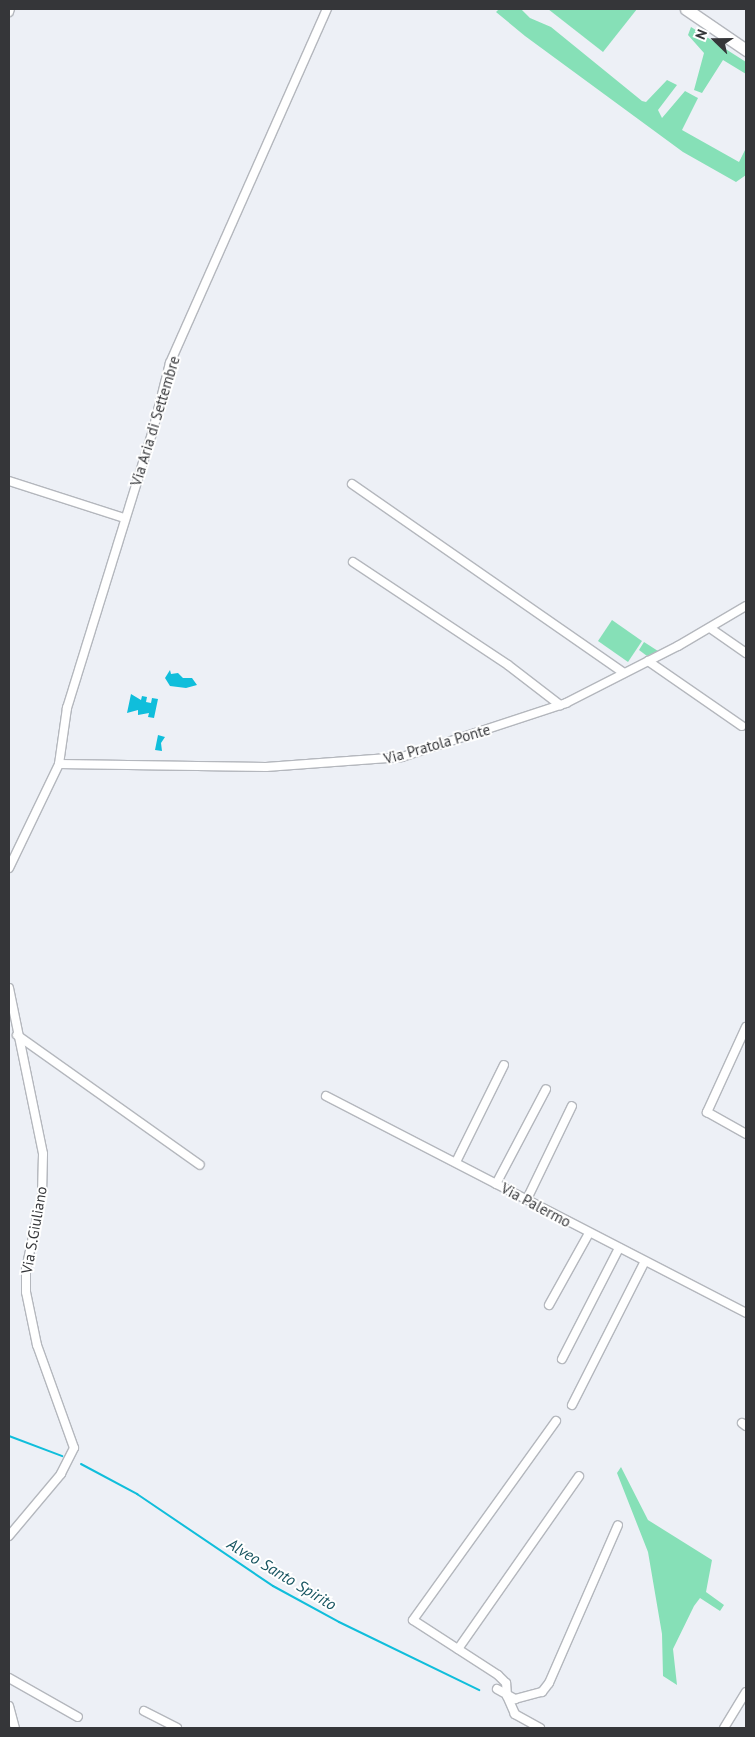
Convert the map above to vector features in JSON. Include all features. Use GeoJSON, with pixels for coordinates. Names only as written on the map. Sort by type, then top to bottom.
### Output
{"type":"FeatureCollection","features":[{"type":"Feature","properties":{"kind":"main road"},"geometry":{"type":"LineString","coordinates":[[686,9],[746,50]]}},
{"type":"Feature","properties":{"kind":"street","name":"Via Aria di Settembre"},"geometry":{"type":"LineString","coordinates":[[9,868],[59,764],[66,708],[170,363],[327,9]]}},
{"type":"Feature","properties":{"kind":"street"},"geometry":{"type":"LineString","coordinates":[[9,482],[124,518]]}},
{"type":"Feature","properties":{"kind":"street"},"geometry":{"type":"LineString","coordinates":[[352,484],[624,673]]}},
{"type":"Feature","properties":{"kind":"street"},"geometry":{"type":"LineString","coordinates":[[353,562],[508,665],[560,705]]}},
{"type":"Feature","properties":{"kind":"street","name":"Via Pratola Ponte"},"geometry":{"type":"LineString","coordinates":[[59,764],[266,768],[371,762],[402,757],[454,742],[560,705],[648,661],[710,628],[746,606]]}},
{"type":"Feature","properties":{"kind":"street"},"geometry":{"type":"LineString","coordinates":[[710,628],[746,653]]}},
{"type":"Feature","properties":{"kind":"street"},"geometry":{"type":"LineString","coordinates":[[648,661],[742,726]]}},
{"type":"Feature","properties":{"kind":"street","name":"Via S.Giuliano"},"geometry":{"type":"LineString","coordinates":[[9,988],[17,1035],[43,1154],[42,1195],[26,1269],[26,1292],[37,1345],[74,1448],[60,1474],[9,1536]]}},
{"type":"Feature","properties":{"kind":"street"},"geometry":{"type":"LineString","coordinates":[[746,1028],[707,1112],[746,1134]]}},
{"type":"Feature","properties":{"kind":"street"},"geometry":{"type":"LineString","coordinates":[[17,1035],[200,1165]]}},
{"type":"Feature","properties":{"kind":"street"},"geometry":{"type":"LineString","coordinates":[[456,1162],[504,1065]]}},
{"type":"Feature","properties":{"kind":"street"},"geometry":{"type":"LineString","coordinates":[[496,1184],[546,1089]]}},
{"type":"Feature","properties":{"kind":"street","name":"Via Palermo"},"geometry":{"type":"LineString","coordinates":[[326,1096],[746,1313]]}},
{"type":"Feature","properties":{"kind":"street"},"geometry":{"type":"LineString","coordinates":[[527,1199],[572,1106]]}},
{"type":"Feature","properties":{"kind":"street"},"geometry":{"type":"LineString","coordinates":[[550,1305],[589,1233]]}},
{"type":"Feature","properties":{"kind":"street"},"geometry":{"type":"LineString","coordinates":[[562,1359],[619,1248]]}},
{"type":"Feature","properties":{"kind":"street"},"geometry":{"type":"LineString","coordinates":[[572,1405],[645,1261]]}},
{"type":"Feature","properties":{"kind":"street"},"geometry":{"type":"LineString","coordinates":[[537,1728],[516,1714],[507,1696],[506,1683],[498,1675],[413,1620],[556,1421]]}},
{"type":"Feature","properties":{"kind":"street"},"geometry":{"type":"LineString","coordinates":[[458,1649],[579,1476]]}},
{"type":"Feature","properties":{"kind":"street"},"geometry":{"type":"LineString","coordinates":[[497,1689],[515,1699],[530,1697],[542,1692],[549,1683],[618,1525]]}},
{"type":"Feature","properties":{"kind":"street"},"geometry":{"type":"LineString","coordinates":[[9,1678],[78,1717]]}},
{"type":"Feature","properties":{"kind":"street"},"geometry":{"type":"LineString","coordinates":[[724,1728],[746,1692]]}},
{"type":"Feature","properties":{"kind":"street"},"geometry":{"type":"LineString","coordinates":[[9,1707],[15,1728]]}},
{"type":"Feature","properties":{"kind":"street"},"geometry":{"type":"LineString","coordinates":[[144,1711],[177,1728]]}},
{"type":"Feature","properties":{"kind":"green space"},"geometry":{"type":"Polygon","coordinates":[[[499,9],[521,9],[530,18],[551,27],[642,101],[646,102],[667,80],[677,85],[658,110],[662,118],[685,91],[698,98],[682,130],[739,162],[746,148],[746,175],[736,182],[683,152],[525,36],[496,12],[499,9]]]}},
{"type":"Feature","properties":{"kind":"green space"},"geometry":{"type":"Polygon","coordinates":[[[548,9],[637,9],[603,52],[548,9]]]}},
{"type":"Feature","properties":{"kind":"green space"},"geometry":{"type":"Polygon","coordinates":[[[691,27],[746,62],[746,74],[723,60],[702,93],[694,90],[704,53],[688,35],[691,27]]]}},
{"type":"Feature","properties":{"kind":"green space"},"geometry":{"type":"Polygon","coordinates":[[[612,620],[642,641],[628,662],[598,641],[612,620]]]}},
{"type":"Feature","properties":{"kind":"green space"},"geometry":{"type":"Polygon","coordinates":[[[644,642],[658,651],[647,656],[639,650],[644,642]]]}},
{"type":"Feature","properties":{"kind":"green space"},"geometry":{"type":"Polygon","coordinates":[[[621,1467],[648,1520],[712,1560],[706,1592],[724,1605],[720,1611],[700,1598],[694,1606],[673,1649],[677,1685],[663,1676],[662,1634],[648,1552],[617,1473],[621,1467]]]}},
{"type":"Feature","properties":{"kind":"water"},"geometry":{"type":"Polygon","coordinates":[[[170,670],[171,674],[178,673],[183,678],[192,678],[197,685],[186,688],[170,686],[165,678],[170,670]]]}},
{"type":"Feature","properties":{"kind":"water"},"geometry":{"type":"Polygon","coordinates":[[[131,694],[141,700],[142,696],[147,697],[146,702],[151,703],[152,698],[158,699],[154,718],[148,717],[149,713],[138,715],[138,710],[127,713],[131,694]]]}},
{"type":"Feature","properties":{"kind":"water"},"geometry":{"type":"Polygon","coordinates":[[[158,735],[165,737],[161,743],[162,751],[155,750],[158,735]]]}},
{"type":"Feature","properties":{"kind":"waterway","name":"Alveo Santo Spirito"},"geometry":{"type":"LineString","coordinates":[[9,1436],[62,1456]]}},
{"type":"Feature","properties":{"kind":"waterway","name":"Alveo Santo Spirito"},"geometry":{"type":"LineString","coordinates":[[81,1464],[137,1494],[273,1586],[339,1622],[479,1690]]}}]}
